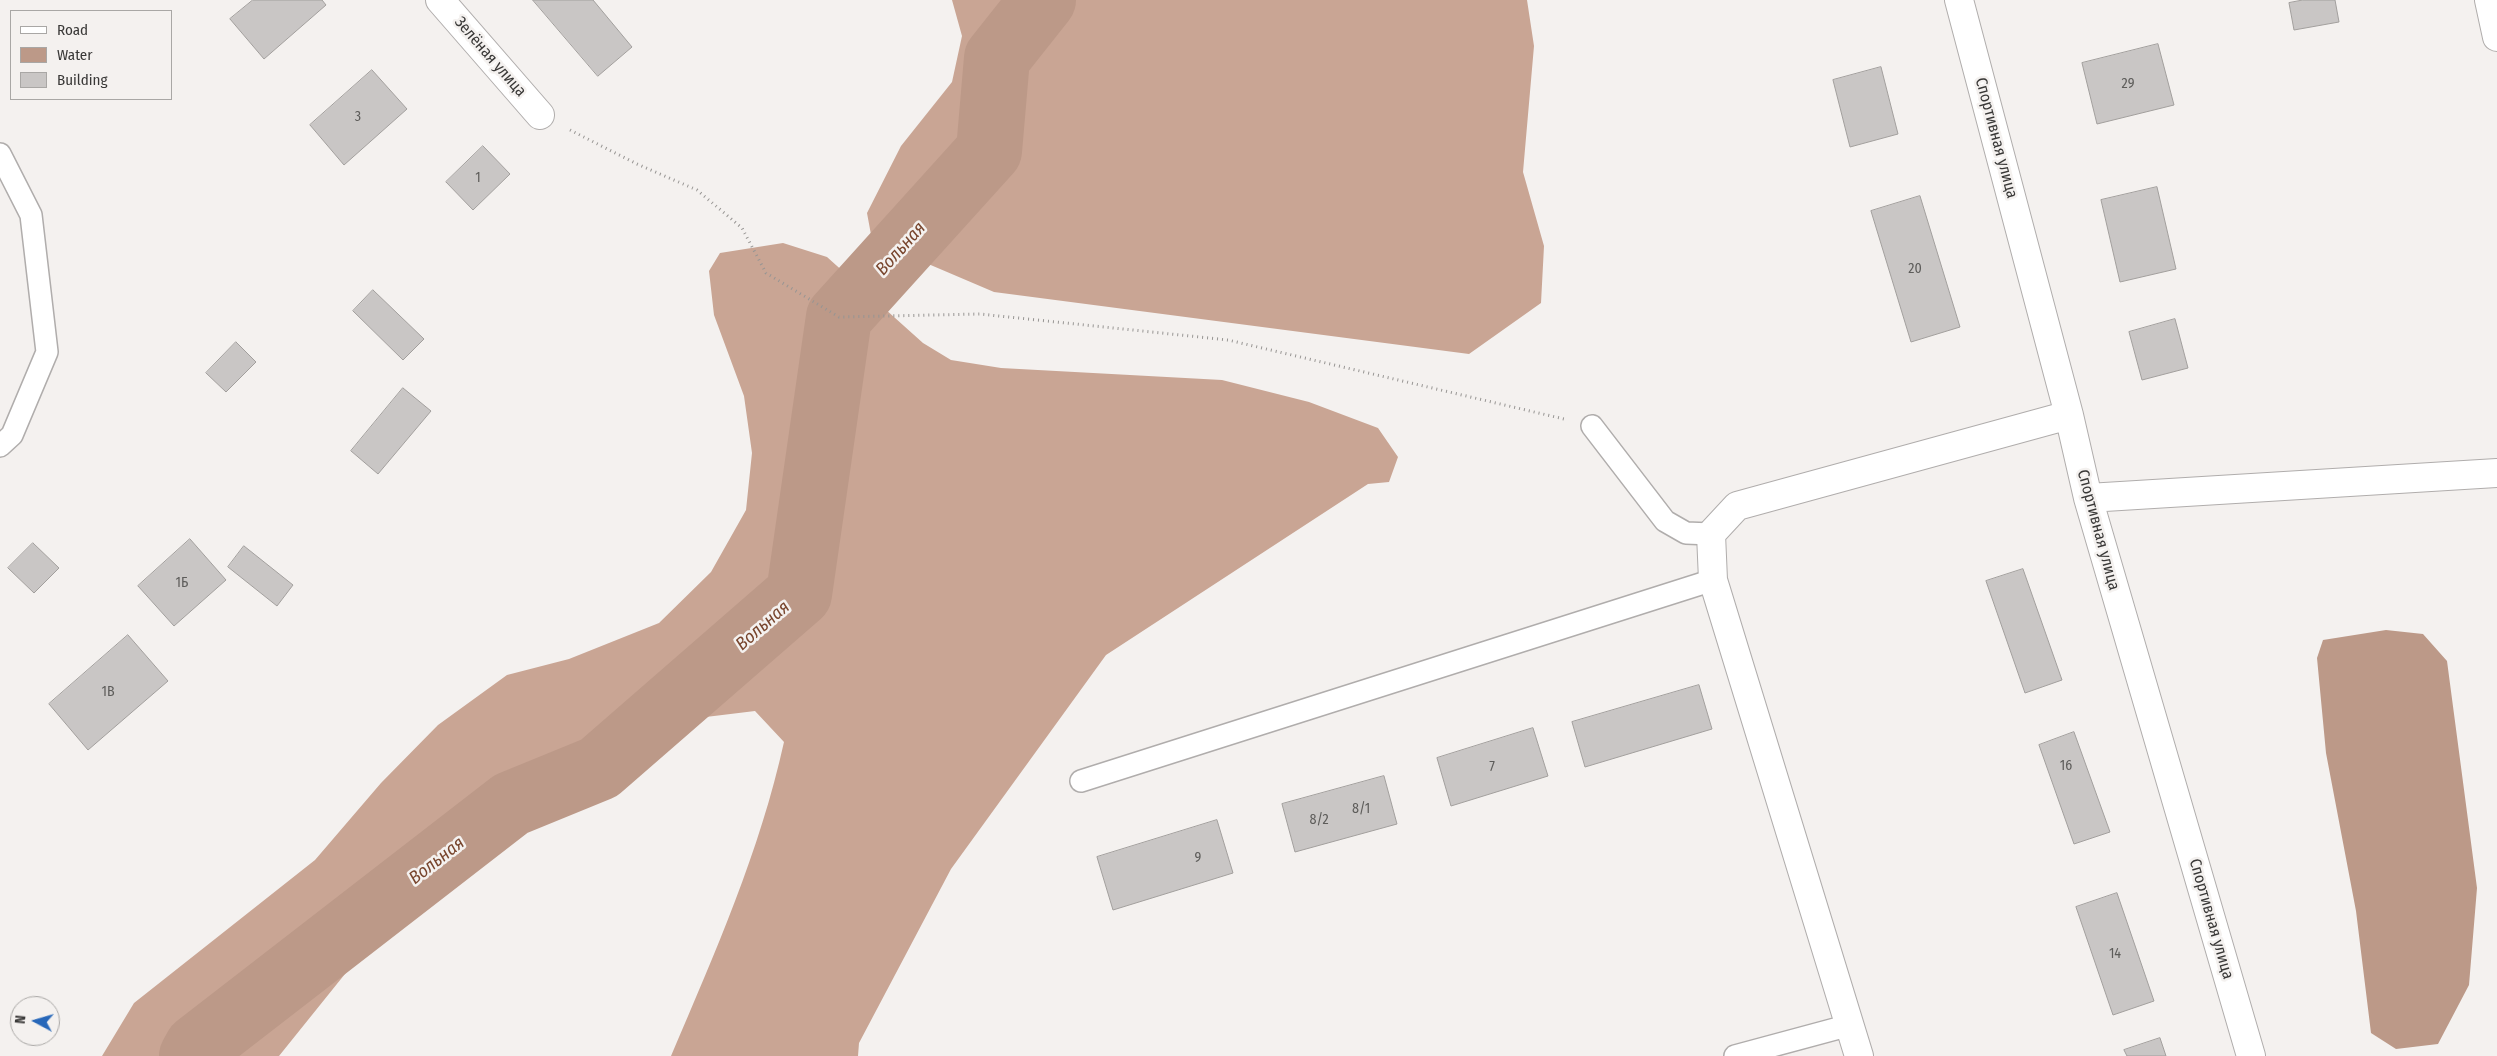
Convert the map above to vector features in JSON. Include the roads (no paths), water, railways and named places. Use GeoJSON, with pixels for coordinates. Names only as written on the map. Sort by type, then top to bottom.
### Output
{"type":"FeatureCollection","features":[{"type":"Feature","properties":{"kind":"street","name":"Зелёная улица"},"geometry":{"type":"LineString","coordinates":[[440,0],[540,114]]}},
{"type":"Feature","properties":{"kind":"street","name":"Спортивная улица"},"geometry":{"type":"LineString","coordinates":[[1959,0],[2069,415],[2088,498],[2251,1056]]}},
{"type":"Feature","properties":{"kind":"street"},"geometry":{"type":"LineString","coordinates":[[2489,0],[2497,37]]}},
{"type":"Feature","properties":{"kind":"street"},"geometry":{"type":"LineString","coordinates":[[1859,1056],[1713,580],[1711,534],[1738,506],[2069,415]]}},
{"type":"Feature","properties":{"kind":"street"},"geometry":{"type":"LineString","coordinates":[[2088,498],[2497,473]]}},
{"type":"Feature","properties":{"kind":"lane"},"geometry":{"type":"LineString","coordinates":[[0,154],[31,215],[47,352],[12,435],[0,446]]}},
{"type":"Feature","properties":{"kind":"lane"},"geometry":{"type":"LineString","coordinates":[[1592,426],[1665,522],[1686,533],[1711,534]]}},
{"type":"Feature","properties":{"kind":"lane"},"geometry":{"type":"LineString","coordinates":[[1081,781],[1713,580]]}},
{"type":"Feature","properties":{"kind":"lane"},"geometry":{"type":"LineString","coordinates":[[1735,1056],[1850,1025]]}},
{"type":"Feature","properties":{"kind":"water"},"geometry":{"type":"Polygon","coordinates":[[[2386,630],[2423,634],[2447,661],[2477,888],[2469,985],[2438,1044],[2396,1049],[2371,1033],[2356,911],[2326,753],[2317,658],[2323,640],[2386,630]]]}},
{"type":"Feature","properties":{"kind":"waterway","name":"Вольная"},"geometry":{"type":"LineString","coordinates":[[192,1056],[197,1047],[511,804],[599,768],[799,594],[839,317],[989,151],[997,58],[1043,0]]}}]}
